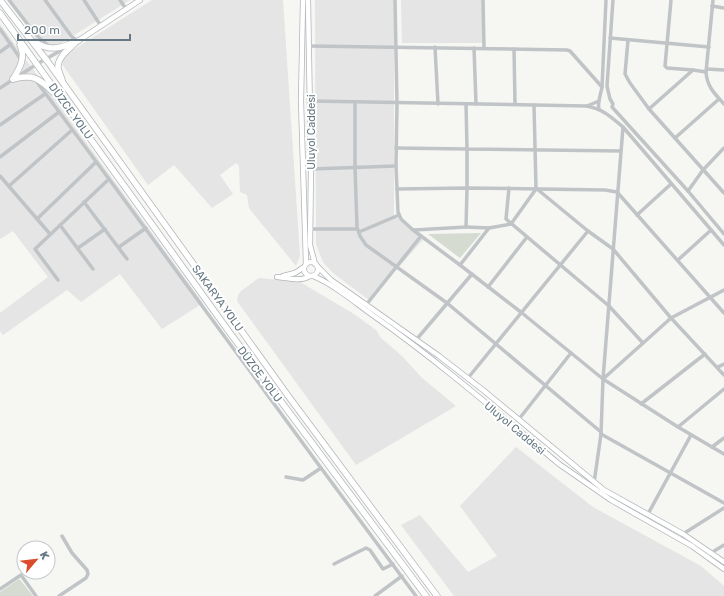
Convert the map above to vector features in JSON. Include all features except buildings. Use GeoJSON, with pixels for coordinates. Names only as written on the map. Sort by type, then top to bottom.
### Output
{"type":"FeatureCollection","features":[{"type":"Feature","properties":{"kind":"highway","name":"SAKARYA YOLU"},"geometry":{"type":"LineString","coordinates":[[0,0],[46,60],[284,391],[437,596]]}},
{"type":"Feature","properties":{"kind":"highway","name":"DÜZCE YOLU"},"geometry":{"type":"LineString","coordinates":[[0,13],[230,333],[426,596]]}},
{"type":"Feature","properties":{"kind":"highway"},"geometry":{"type":"LineString","coordinates":[[8,24],[23,51],[22,62],[13,79]]}},
{"type":"Feature","properties":{"kind":"highway"},"geometry":{"type":"LineString","coordinates":[[29,38],[42,47],[52,49],[78,41]]}},
{"type":"Feature","properties":{"kind":"highway"},"geometry":{"type":"LineString","coordinates":[[63,84],[58,67],[60,59],[69,48],[78,41]]}},
{"type":"Feature","properties":{"kind":"highway"},"geometry":{"type":"LineString","coordinates":[[13,79],[26,76],[37,78],[65,104]]}},
{"type":"Feature","properties":{"kind":"main road"},"geometry":{"type":"LineString","coordinates":[[78,41],[140,0]]}},
{"type":"Feature","properties":{"kind":"main road","name":"Uluyol Caddesi"},"geometry":{"type":"LineString","coordinates":[[303,0],[302,101],[305,265]]}},
{"type":"Feature","properties":{"kind":"main road","name":"Uluyol Caddesi"},"geometry":{"type":"LineString","coordinates":[[308,0],[311,101],[310,245],[316,266],[331,280],[468,378],[572,462],[604,490],[683,534],[724,562]]}},
{"type":"Feature","properties":{"kind":"main road"},"geometry":{"type":"LineString","coordinates":[[310,262],[316,266],[317,272],[312,276],[302,279],[277,277],[295,273],[310,262]]}},
{"type":"Feature","properties":{"kind":"main road"},"geometry":{"type":"LineString","coordinates":[[305,265],[305,273],[312,276]]}},
{"type":"Feature","properties":{"kind":"main road","name":"Uluyol Caddesi"},"geometry":{"type":"LineString","coordinates":[[312,276],[329,284],[417,347],[559,464],[611,500],[692,546],[724,569]]}},
{"type":"Feature","properties":{"kind":"street"},"geometry":{"type":"LineString","coordinates":[[9,0],[36,35],[52,49]]}},
{"type":"Feature","properties":{"kind":"street"},"geometry":{"type":"LineString","coordinates":[[0,88],[37,64],[78,41],[72,37],[45,0]]}},
{"type":"Feature","properties":{"kind":"street"},"geometry":{"type":"LineString","coordinates":[[84,0],[101,26]]}},
{"type":"Feature","properties":{"kind":"street"},"geometry":{"type":"LineString","coordinates":[[120,0],[126,9]]}},
{"type":"Feature","properties":{"kind":"street"},"geometry":{"type":"LineString","coordinates":[[395,0],[397,103],[396,166],[400,219],[488,286],[603,379],[678,427],[724,454]]}},
{"type":"Feature","properties":{"kind":"street"},"geometry":{"type":"LineString","coordinates":[[483,0],[484,48]]}},
{"type":"Feature","properties":{"kind":"street"},"geometry":{"type":"LineString","coordinates":[[599,109],[602,87],[606,0]]}},
{"type":"Feature","properties":{"kind":"street"},"geometry":{"type":"LineString","coordinates":[[613,0],[607,86],[610,99],[613,104],[612,107],[688,191],[724,234]]}},
{"type":"Feature","properties":{"kind":"street"},"geometry":{"type":"LineString","coordinates":[[671,0],[665,66],[667,68],[706,71],[724,70]]}},
{"type":"Feature","properties":{"kind":"street"},"geometry":{"type":"LineString","coordinates":[[713,0],[706,71],[707,82],[724,104]]}},
{"type":"Feature","properties":{"kind":"street"},"geometry":{"type":"LineString","coordinates":[[712,6],[724,8]]}},
{"type":"Feature","properties":{"kind":"street"},"geometry":{"type":"LineString","coordinates":[[0,28],[22,62]]}},
{"type":"Feature","properties":{"kind":"street"},"geometry":{"type":"LineString","coordinates":[[610,38],[709,47]]}},
{"type":"Feature","properties":{"kind":"street"},"geometry":{"type":"LineString","coordinates":[[628,40],[625,74],[630,84],[649,109],[724,193]]}},
{"type":"Feature","properties":{"kind":"street"},"geometry":{"type":"LineString","coordinates":[[0,52],[11,44]]}},
{"type":"Feature","properties":{"kind":"street"},"geometry":{"type":"LineString","coordinates":[[310,46],[567,50],[570,51],[602,87]]}},
{"type":"Feature","properties":{"kind":"street"},"geometry":{"type":"LineString","coordinates":[[435,47],[438,104]]}},
{"type":"Feature","properties":{"kind":"street"},"geometry":{"type":"LineString","coordinates":[[474,48],[476,104]]}},
{"type":"Feature","properties":{"kind":"street"},"geometry":{"type":"LineString","coordinates":[[514,49],[515,104]]}},
{"type":"Feature","properties":{"kind":"street"},"geometry":{"type":"LineString","coordinates":[[649,109],[693,70]]}},
{"type":"Feature","properties":{"kind":"street"},"geometry":{"type":"LineString","coordinates":[[33,77],[146,228],[416,596]]}},
{"type":"Feature","properties":{"kind":"street"},"geometry":{"type":"LineString","coordinates":[[0,125],[45,94]]}},
{"type":"Feature","properties":{"kind":"street"},"geometry":{"type":"LineString","coordinates":[[586,106],[604,97],[610,99]]}},
{"type":"Feature","properties":{"kind":"street"},"geometry":{"type":"LineString","coordinates":[[675,138],[719,99]]}},
{"type":"Feature","properties":{"kind":"street"},"geometry":{"type":"LineString","coordinates":[[311,101],[438,104],[534,104],[586,106],[599,109],[606,112],[623,127],[724,245]]}},
{"type":"Feature","properties":{"kind":"street"},"geometry":{"type":"LineString","coordinates":[[355,102],[355,167],[358,230],[366,244],[447,303],[601,433],[724,503]]}},
{"type":"Feature","properties":{"kind":"street"},"geometry":{"type":"LineString","coordinates":[[466,104],[466,227]]}},
{"type":"Feature","properties":{"kind":"street"},"geometry":{"type":"LineString","coordinates":[[413,230],[466,227],[489,228],[511,224],[536,189],[534,104]]}},
{"type":"Feature","properties":{"kind":"street"},"geometry":{"type":"LineString","coordinates":[[606,112],[612,107]]}},
{"type":"Feature","properties":{"kind":"street"},"geometry":{"type":"LineString","coordinates":[[0,157],[59,112]]}},
{"type":"Feature","properties":{"kind":"street"},"geometry":{"type":"LineString","coordinates":[[598,490],[594,482],[601,433],[603,379],[623,127]]}},
{"type":"Feature","properties":{"kind":"street"},"geometry":{"type":"LineString","coordinates":[[9,186],[72,130]]}},
{"type":"Feature","properties":{"kind":"street"},"geometry":{"type":"LineString","coordinates":[[396,148],[620,151]]}},
{"type":"Feature","properties":{"kind":"street"},"geometry":{"type":"LineString","coordinates":[[688,191],[703,170],[724,148]]}},
{"type":"Feature","properties":{"kind":"street"},"geometry":{"type":"LineString","coordinates":[[37,219],[96,162]]}},
{"type":"Feature","properties":{"kind":"street"},"geometry":{"type":"LineString","coordinates":[[311,169],[396,166]]}},
{"type":"Feature","properties":{"kind":"street"},"geometry":{"type":"LineString","coordinates":[[0,176],[50,234]]}},
{"type":"Feature","properties":{"kind":"street"},"geometry":{"type":"LineString","coordinates":[[58,280],[35,249],[109,179]]}},
{"type":"Feature","properties":{"kind":"street"},"geometry":{"type":"LineString","coordinates":[[637,215],[671,184]]}},
{"type":"Feature","properties":{"kind":"street"},"geometry":{"type":"LineString","coordinates":[[397,189],[509,188],[605,190],[617,192],[724,313]]}},
{"type":"Feature","properties":{"kind":"street"},"geometry":{"type":"LineString","coordinates":[[509,188],[506,219],[609,306],[643,343]]}},
{"type":"Feature","properties":{"kind":"street"},"geometry":{"type":"LineString","coordinates":[[536,189],[613,249],[671,318],[724,375]]}},
{"type":"Feature","properties":{"kind":"street"},"geometry":{"type":"LineString","coordinates":[[84,202],[127,259]]}},
{"type":"Feature","properties":{"kind":"street"},"geometry":{"type":"LineString","coordinates":[[310,229],[358,230],[399,215]]}},
{"type":"Feature","properties":{"kind":"street"},"geometry":{"type":"LineString","coordinates":[[60,225],[93,269]]}},
{"type":"Feature","properties":{"kind":"street"},"geometry":{"type":"LineString","coordinates":[[119,247],[146,228]]}},
{"type":"Feature","properties":{"kind":"street"},"geometry":{"type":"LineString","coordinates":[[460,265],[489,228]]}},
{"type":"Feature","properties":{"kind":"street"},"geometry":{"type":"LineString","coordinates":[[78,248],[105,229]]}},
{"type":"Feature","properties":{"kind":"street"},"geometry":{"type":"LineString","coordinates":[[678,260],[711,230]]}},
{"type":"Feature","properties":{"kind":"street"},"geometry":{"type":"LineString","coordinates":[[468,378],[497,345],[559,265],[588,231]]}},
{"type":"Feature","properties":{"kind":"street"},"geometry":{"type":"LineString","coordinates":[[366,305],[421,236]]}},
{"type":"Feature","properties":{"kind":"street"},"geometry":{"type":"LineString","coordinates":[[488,286],[527,237]]}},
{"type":"Feature","properties":{"kind":"street"},"geometry":{"type":"LineString","coordinates":[[416,340],[472,274]]}},
{"type":"Feature","properties":{"kind":"street"},"geometry":{"type":"LineString","coordinates":[[603,379],[671,318],[724,290]]}},
{"type":"Feature","properties":{"kind":"street"},"geometry":{"type":"LineString","coordinates":[[519,419],[571,353]]}},
{"type":"Feature","properties":{"kind":"street"},"geometry":{"type":"LineString","coordinates":[[641,404],[705,354]]}},
{"type":"Feature","properties":{"kind":"street"},"geometry":{"type":"LineString","coordinates":[[718,367],[724,364]]}},
{"type":"Feature","properties":{"kind":"street"},"geometry":{"type":"LineString","coordinates":[[678,427],[724,389]]}},
{"type":"Feature","properties":{"kind":"street"},"geometry":{"type":"LineString","coordinates":[[648,514],[692,435]]}},
{"type":"Feature","properties":{"kind":"street"},"geometry":{"type":"LineString","coordinates":[[712,447],[724,438]]}},
{"type":"Feature","properties":{"kind":"street"},"geometry":{"type":"LineString","coordinates":[[286,476],[303,480],[321,468]]}},
{"type":"Feature","properties":{"kind":"street"},"geometry":{"type":"LineString","coordinates":[[683,534],[724,508]]}},
{"type":"Feature","properties":{"kind":"street"},"geometry":{"type":"LineString","coordinates":[[59,596],[86,578],[88,574],[87,570],[72,553],[62,536]]}},
{"type":"Feature","properties":{"kind":"street"},"geometry":{"type":"LineString","coordinates":[[706,556],[724,545]]}},
{"type":"Feature","properties":{"kind":"street"},"geometry":{"type":"LineString","coordinates":[[334,564],[366,548],[370,550],[384,569],[393,564]]}},
{"type":"Feature","properties":{"kind":"street"},"geometry":{"type":"LineString","coordinates":[[720,548],[724,551]]}},
{"type":"Feature","properties":{"kind":"street"},"geometry":{"type":"LineString","coordinates":[[0,589],[21,575],[36,596]]}},
{"type":"Feature","properties":{"kind":"street"},"geometry":{"type":"LineString","coordinates":[[375,596],[402,576]]}},
{"type":"Feature","properties":{"kind":"shaded area"},"geometry":{"type":"Polygon","coordinates":[[[10,0],[130,0],[60,44],[49,46],[39,39],[10,0]]]}},
{"type":"Feature","properties":{"kind":"shaded area"},"geometry":{"type":"Polygon","coordinates":[[[152,0],[283,0],[300,256],[296,266],[249,208],[247,195],[240,192],[239,166],[236,163],[220,175],[233,194],[212,208],[174,165],[148,185],[62,64],[65,55],[152,0]]]}},
{"type":"Feature","properties":{"kind":"shaded area"},"geometry":{"type":"Polygon","coordinates":[[[315,0],[394,0],[394,215],[423,240],[369,300],[333,273],[323,262],[316,244],[315,0]]]}},
{"type":"Feature","properties":{"kind":"shaded area"},"geometry":{"type":"Polygon","coordinates":[[[401,0],[483,0],[483,43],[402,43],[401,0]]]}},
{"type":"Feature","properties":{"kind":"shaded area"},"geometry":{"type":"Polygon","coordinates":[[[0,24],[203,303],[162,329],[120,274],[81,302],[67,290],[3,335],[0,331],[0,313],[48,277],[13,231],[0,239],[0,24]]]}},
{"type":"Feature","properties":{"kind":"shaded area"},"geometry":{"type":"Polygon","coordinates":[[[481,233],[460,258],[428,234],[481,233]]]}},
{"type":"Feature","properties":{"kind":"shaded area"},"geometry":{"type":"Polygon","coordinates":[[[259,278],[300,282],[354,314],[376,330],[381,338],[402,356],[422,378],[456,406],[356,465],[237,301],[238,295],[241,291],[259,278]]]}},
{"type":"Feature","properties":{"kind":"shaded area"},"geometry":{"type":"Polygon","coordinates":[[[516,447],[593,507],[701,566],[724,586],[724,596],[454,596],[401,525],[420,515],[468,572],[497,556],[460,506],[516,447]]]}},
{"type":"Feature","properties":{"kind":"shaded area"},"geometry":{"type":"Polygon","coordinates":[[[20,580],[33,596],[0,596],[0,592],[20,580]]]}}]}
